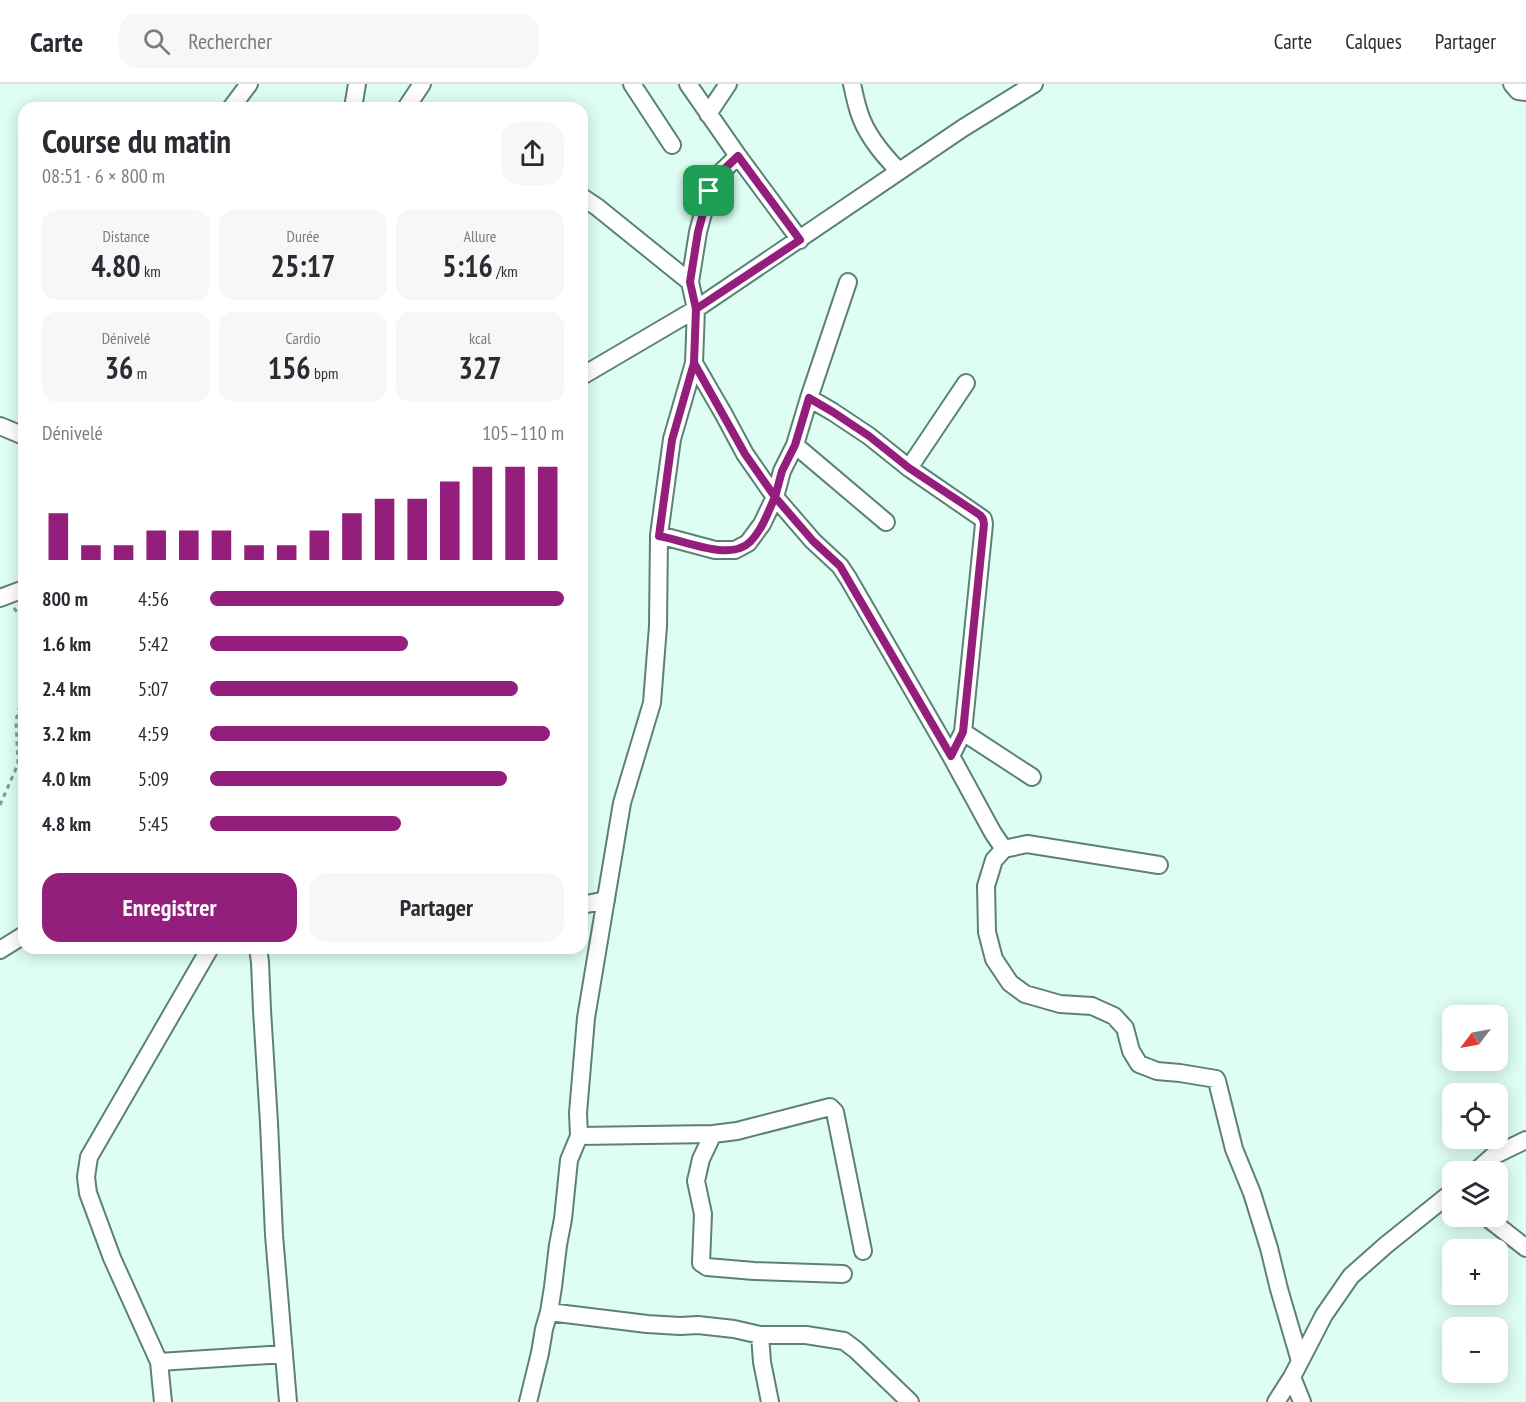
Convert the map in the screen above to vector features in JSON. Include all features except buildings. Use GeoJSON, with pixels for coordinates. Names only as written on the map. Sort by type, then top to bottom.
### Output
{"type":"FeatureCollection","features":[{"type":"Feature","properties":{"kind":"street"},"geometry":{"type":"LineString","coordinates":[[236,102],[249,84]]}},
{"type":"Feature","properties":{"kind":"street"},"geometry":{"type":"LineString","coordinates":[[354,102],[357,84]]}},
{"type":"Feature","properties":{"kind":"street"},"geometry":{"type":"LineString","coordinates":[[410,102],[422,84]]}},
{"type":"Feature","properties":{"kind":"street"},"geometry":{"type":"LineString","coordinates":[[632,84],[672,145]]}},
{"type":"Feature","properties":{"kind":"street"},"geometry":{"type":"LineString","coordinates":[[688,84],[800,240]]}},
{"type":"Feature","properties":{"kind":"street"},"geometry":{"type":"LineString","coordinates":[[708,114],[728,84]]}},
{"type":"Feature","properties":{"kind":"street"},"geometry":{"type":"LineString","coordinates":[[852,84],[859,113],[866,128],[887,159],[899,171]]}},
{"type":"Feature","properties":{"kind":"street"},"geometry":{"type":"LineString","coordinates":[[588,372],[696,309],[963,128],[1034,84]]}},
{"type":"Feature","properties":{"kind":"street"},"geometry":{"type":"LineString","coordinates":[[1512,84],[1518,91],[1526,92]]}},
{"type":"Feature","properties":{"kind":"street"},"geometry":{"type":"LineString","coordinates":[[528,1402],[549,1312],[569,1160],[579,1136],[578,1113],[586,1018],[622,803],[652,703],[658,626],[659,536],[672,440],[694,363],[696,309],[690,282],[698,232],[709,191],[717,176],[738,156]]}},
{"type":"Feature","properties":{"kind":"street"},"geometry":{"type":"LineString","coordinates":[[588,201],[690,282]]}},
{"type":"Feature","properties":{"kind":"street"},"geometry":{"type":"LineString","coordinates":[[659,536],[715,550],[735,550],[748,543],[762,525],[775,497],[782,471],[795,445],[848,282]]}},
{"type":"Feature","properties":{"kind":"street"},"geometry":{"type":"LineString","coordinates":[[694,363],[745,454],[775,497],[813,541],[840,566],[1004,849]]}},
{"type":"Feature","properties":{"kind":"street"},"geometry":{"type":"LineString","coordinates":[[909,468],[966,383]]}},
{"type":"Feature","properties":{"kind":"street"},"geometry":{"type":"LineString","coordinates":[[809,398],[869,436],[909,468],[983,519],[963,732],[951,756]]}},
{"type":"Feature","properties":{"kind":"street"},"geometry":{"type":"LineString","coordinates":[[0,426],[18,434]]}},
{"type":"Feature","properties":{"kind":"street"},"geometry":{"type":"LineString","coordinates":[[795,445],[886,522]]}},
{"type":"Feature","properties":{"kind":"street"},"geometry":{"type":"LineString","coordinates":[[0,598],[18,591]]}},
{"type":"Feature","properties":{"kind":"street"},"geometry":{"type":"LineString","coordinates":[[963,732],[1032,777]]}},
{"type":"Feature","properties":{"kind":"street"},"geometry":{"type":"LineString","coordinates":[[1159,865],[1027,844],[1004,849],[994,860],[986,886],[987,932],[994,959],[1010,983],[1025,994],[1060,1004],[1092,1006],[1114,1016],[1125,1028],[1131,1051],[1139,1064],[1157,1071],[1216,1079],[1234,1149],[1252,1193],[1266,1237],[1300,1360]]}},
{"type":"Feature","properties":{"kind":"street"},"geometry":{"type":"LineString","coordinates":[[588,903],[606,900]]}},
{"type":"Feature","properties":{"kind":"street"},"geometry":{"type":"LineString","coordinates":[[0,950],[18,939]]}},
{"type":"Feature","properties":{"kind":"street"},"geometry":{"type":"LineString","coordinates":[[163,1402],[159,1362],[112,1258],[88,1193],[86,1177],[89,1157],[207,954]]}},
{"type":"Feature","properties":{"kind":"street"},"geometry":{"type":"LineString","coordinates":[[259,954],[274,1235],[288,1402]]}},
{"type":"Feature","properties":{"kind":"street"},"geometry":{"type":"LineString","coordinates":[[579,1136],[713,1134],[737,1131],[830,1107],[835,1112],[863,1251]]}},
{"type":"Feature","properties":{"kind":"street"},"geometry":{"type":"LineString","coordinates":[[713,1134],[701,1159],[696,1181],[703,1214],[701,1263],[707,1267],[754,1271],[843,1274]]}},
{"type":"Feature","properties":{"kind":"street"},"geometry":{"type":"LineString","coordinates":[[1487,1161],[1526,1140]]}},
{"type":"Feature","properties":{"kind":"street"},"geometry":{"type":"LineString","coordinates":[[1276,1402],[1292,1377],[1324,1315],[1351,1276],[1442,1200]]}},
{"type":"Feature","properties":{"kind":"street"},"geometry":{"type":"LineString","coordinates":[[1499,1227],[1526,1248]]}},
{"type":"Feature","properties":{"kind":"street"},"geometry":{"type":"LineString","coordinates":[[549,1312],[647,1324],[716,1327],[760,1335],[806,1335],[844,1341],[870,1362],[910,1402]]}},
{"type":"Feature","properties":{"kind":"street"},"geometry":{"type":"LineString","coordinates":[[760,1335],[762,1362],[770,1402]]}},
{"type":"Feature","properties":{"kind":"street"},"geometry":{"type":"LineString","coordinates":[[159,1362],[284,1354]]}},
{"type":"Feature","properties":{"kind":"street"},"geometry":{"type":"LineString","coordinates":[[1292,1377],[1302,1402]]}},
{"type":"Feature","properties":{"kind":"path"},"geometry":{"type":"LineString","coordinates":[[0,805],[18,764],[16,720],[18,713]]}},
{"type":"Feature","properties":{"kind":"route"},"geometry":{"type":"LineString","coordinates":[[709,191],[698,232],[690,282],[696,309],[694,363],[672,440],[659,536],[715,550],[735,550],[748,543],[762,525],[775,497],[813,541],[840,566],[951,756],[963,732],[983,519],[909,468],[869,436],[809,398],[795,445],[782,471],[775,497],[745,454],[694,363],[696,309],[800,240],[738,156],[717,176],[709,191]]}}]}
